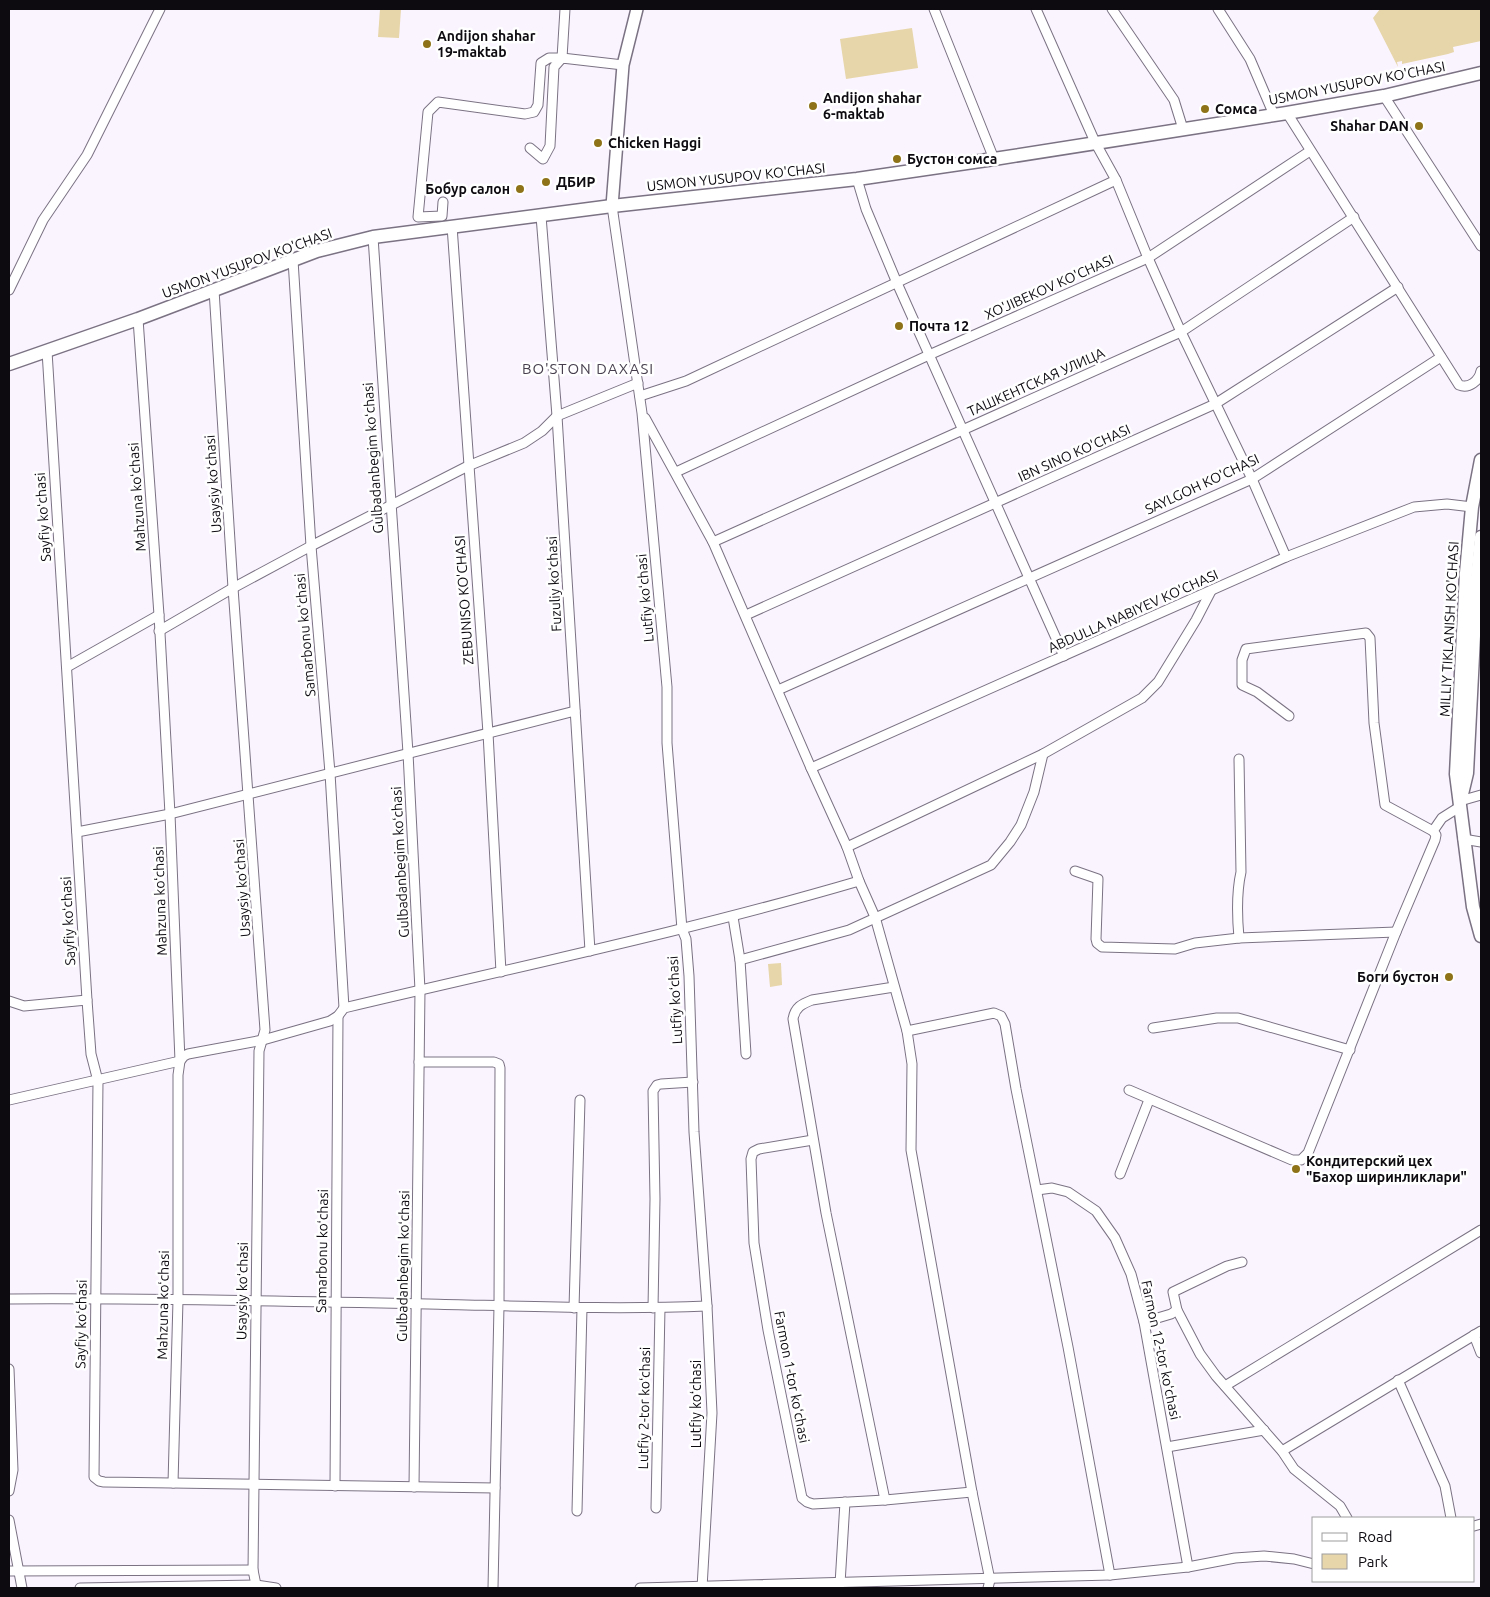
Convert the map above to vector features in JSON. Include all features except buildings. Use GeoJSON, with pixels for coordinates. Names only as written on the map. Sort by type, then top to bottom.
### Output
{"type":"FeatureCollection","features":[{"type":"Feature","properties":{"kind":"main road","name":"USMON YUSUPOV KO'CHASI"},"geometry":{"type":"LineString","coordinates":[[9,364],[138,319],[317,251],[373,237],[612,206],[857,179],[994,159],[1384,96],[1481,73]]}},
{"type":"Feature","properties":{"kind":"main road","name":"MILLIY TIKLANISH KO'CHASI"},"geometry":{"type":"LineString","coordinates":[[1481,460],[1472,507],[1466,574],[1456,774],[1473,906],[1481,936]]}},
{"type":"Feature","properties":{"kind":"main road","name":"MILLIY TIKLANISH KO'CHASI"},"geometry":{"type":"LineString","coordinates":[[1461,804],[1467,773],[1476,692],[1481,537]]}},
{"type":"Feature","properties":{"kind":"street"},"geometry":{"type":"LineString","coordinates":[[9,290],[42,220],[88,156],[160,9]]}},
{"type":"Feature","properties":{"kind":"street"},"geometry":{"type":"LineString","coordinates":[[530,148],[543,159],[550,146],[554,68],[562,58],[565,9]]}},
{"type":"Feature","properties":{"kind":"street"},"geometry":{"type":"LineString","coordinates":[[612,206],[623,64],[637,9]]}},
{"type":"Feature","properties":{"kind":"street"},"geometry":{"type":"LineString","coordinates":[[934,9],[994,159]]}},
{"type":"Feature","properties":{"kind":"street"},"geometry":{"type":"LineString","coordinates":[[1036,9],[1095,142],[1116,180],[1181,332],[1252,479],[1286,557]]}},
{"type":"Feature","properties":{"kind":"street"},"geometry":{"type":"LineString","coordinates":[[1112,9],[1174,100],[1183,129]]}},
{"type":"Feature","properties":{"kind":"street"},"geometry":{"type":"LineString","coordinates":[[1218,9],[1250,59],[1280,114],[1310,151],[1459,385],[1462,387],[1474,383],[1480,376],[1481,371]]}},
{"type":"Feature","properties":{"kind":"street"},"geometry":{"type":"LineString","coordinates":[[443,202],[442,216],[418,217],[428,112],[431,107],[438,102],[525,114],[534,112],[538,105],[541,63],[549,58],[623,64]]}},
{"type":"Feature","properties":{"kind":"street"},"geometry":{"type":"LineString","coordinates":[[1384,96],[1481,246]]}},
{"type":"Feature","properties":{"kind":"street","name":"XO'JIBEKOV KO'CHASI"},"geometry":{"type":"LineString","coordinates":[[676,472],[929,355],[1148,258],[1310,151]]}},
{"type":"Feature","properties":{"kind":"street"},"geometry":{"type":"LineString","coordinates":[[857,179],[866,209],[897,283],[1064,656]]}},
{"type":"Feature","properties":{"kind":"street"},"geometry":{"type":"LineString","coordinates":[[640,396],[686,381],[1116,180]]}},
{"type":"Feature","properties":{"kind":"street","name":"Lutfiy koʻchasi"},"geometry":{"type":"LineString","coordinates":[[612,206],[642,413],[667,687],[667,743],[682,929],[686,940],[694,1132],[707,1306],[712,1413],[702,1588]]}},
{"type":"Feature","properties":{"kind":"street","name":"Fuzuliy koʻchasi"},"geometry":{"type":"LineString","coordinates":[[541,216],[557,416],[590,950]]}},
{"type":"Feature","properties":{"kind":"street","name":"ТАШКЕНТСКАЯ УЛИЦА"},"geometry":{"type":"LineString","coordinates":[[713,542],[1181,332],[1354,218]]}},
{"type":"Feature","properties":{"kind":"street","name":"ZEBUNISO KO'CHASI"},"geometry":{"type":"LineString","coordinates":[[452,226],[488,733],[501,972]]}},
{"type":"Feature","properties":{"kind":"street","name":"Gulbadanbegim koʻchasi"},"geometry":{"type":"LineString","coordinates":[[373,237],[408,753],[420,990],[414,1487]]}},
{"type":"Feature","properties":{"kind":"street","name":"Samarbonu koʻchasi"},"geometry":{"type":"LineString","coordinates":[[293,260],[311,546],[330,773],[341,1012],[335,1486]]}},
{"type":"Feature","properties":{"kind":"street","name":"IBN SINO KO'CHASI"},"geometry":{"type":"LineString","coordinates":[[746,615],[1215,404],[1398,288]]}},
{"type":"Feature","properties":{"kind":"street","name":"Usaysiy koʻchasi"},"geometry":{"type":"LineString","coordinates":[[214,290],[233,588],[265,1030],[259,1051],[253,1570],[256,1585]]}},
{"type":"Feature","properties":{"kind":"street","name":"Mahzuna koʻchasi"},"geometry":{"type":"LineString","coordinates":[[138,319],[170,814],[180,1061],[178,1076],[178,1300],[173,1483]]}},
{"type":"Feature","properties":{"kind":"street","name":"Sayfiy koʻchasi"},"geometry":{"type":"LineString","coordinates":[[47,351],[87,1000],[91,1054],[98,1081],[92,1474],[96,1480],[104,1482],[173,1483]]}},
{"type":"Feature","properties":{"kind":"street","name":"SAYLGOH KO'CHASI"},"geometry":{"type":"LineString","coordinates":[[778,690],[1252,479],[1441,357]]}},
{"type":"Feature","properties":{"kind":"street"},"geometry":{"type":"LineString","coordinates":[[159,631],[311,546],[468,466],[524,443],[538,434],[557,416],[638,383]]}},
{"type":"Feature","properties":{"kind":"street"},"geometry":{"type":"LineString","coordinates":[[642,413],[713,542],[847,847],[875,917],[907,1031],[912,1064],[911,1150],[989,1584]]}},
{"type":"Feature","properties":{"kind":"street","name":"ABDULLA NABIYEV KO'CHASI"},"geometry":{"type":"LineString","coordinates":[[811,768],[1286,557],[1414,507],[1447,504],[1472,507]]}},
{"type":"Feature","properties":{"kind":"street"},"geometry":{"type":"LineString","coordinates":[[847,847],[1043,754],[1142,698],[1158,682],[1196,620],[1211,591]]}},
{"type":"Feature","properties":{"kind":"street"},"geometry":{"type":"LineString","coordinates":[[67,667],[158,614]]}},
{"type":"Feature","properties":{"kind":"street"},"geometry":{"type":"LineString","coordinates":[[1129,1090],[1292,1160],[1300,1160],[1308,1154],[1436,835],[1433,831],[1385,805],[1374,723],[1370,638],[1366,633],[1246,649],[1242,660],[1242,685],[1257,692],[1288,716]]}},
{"type":"Feature","properties":{"kind":"street"},"geometry":{"type":"LineString","coordinates":[[77,832],[170,814],[575,711]]}},
{"type":"Feature","properties":{"kind":"street"},"geometry":{"type":"LineString","coordinates":[[740,960],[849,930],[991,864],[1010,842],[1021,825],[1034,792],[1043,754]]}},
{"type":"Feature","properties":{"kind":"street"},"geometry":{"type":"LineString","coordinates":[[1238,938],[1237,904],[1241,872],[1239,759]]}},
{"type":"Feature","properties":{"kind":"street"},"geometry":{"type":"LineString","coordinates":[[1433,831],[1442,818],[1461,804],[1481,795]]}},
{"type":"Feature","properties":{"kind":"street"},"geometry":{"type":"LineString","coordinates":[[1463,839],[1481,842]]}},
{"type":"Feature","properties":{"kind":"street"},"geometry":{"type":"LineString","coordinates":[[1074,871],[1098,879],[1096,939],[1097,943],[1102,947],[1175,949],[1195,943],[1238,938],[1396,932]]}},
{"type":"Feature","properties":{"kind":"street"},"geometry":{"type":"LineString","coordinates":[[9,1100],[180,1061],[188,1054],[263,1040],[330,1021],[341,1012],[420,990],[733,917],[859,881]]}},
{"type":"Feature","properties":{"kind":"street"},"geometry":{"type":"LineString","coordinates":[[733,917],[740,960],[746,1054]]}},
{"type":"Feature","properties":{"kind":"street"},"geometry":{"type":"LineString","coordinates":[[884,1500],[828,1223],[793,1019],[794,1012],[800,1005],[812,1000],[894,987]]}},
{"type":"Feature","properties":{"kind":"street"},"geometry":{"type":"LineString","coordinates":[[9,1001],[24,1006],[87,1000]]}},
{"type":"Feature","properties":{"kind":"street"},"geometry":{"type":"LineString","coordinates":[[907,1031],[994,1013],[1001,1016],[1005,1024],[1110,1575]]}},
{"type":"Feature","properties":{"kind":"street"},"geometry":{"type":"LineString","coordinates":[[1153,1028],[1217,1018],[1238,1018],[1350,1050]]}},
{"type":"Feature","properties":{"kind":"street"},"geometry":{"type":"LineString","coordinates":[[420,1062],[494,1062],[500,1068],[499,1306],[493,1588]]}},
{"type":"Feature","properties":{"kind":"street","name":"Lutfiy 2-tor koʻchasi"},"geometry":{"type":"LineString","coordinates":[[656,1508],[653,1091],[661,1084],[693,1082]]}},
{"type":"Feature","properties":{"kind":"street"},"geometry":{"type":"LineString","coordinates":[[577,1511],[580,1100]]}},
{"type":"Feature","properties":{"kind":"street"},"geometry":{"type":"LineString","coordinates":[[1120,1174],[1149,1100]]}},
{"type":"Feature","properties":{"kind":"street","name":"Farmon 1-tor koʻchasi"},"geometry":{"type":"LineString","coordinates":[[813,1140],[759,1149],[753,1152],[751,1159],[754,1243],[768,1330],[802,1498],[814,1504],[972,1492]]}},
{"type":"Feature","properties":{"kind":"street","name":"Farmon 12-tor koʻchasi"},"geometry":{"type":"LineString","coordinates":[[1036,1190],[1052,1188],[1068,1192],[1096,1211],[1115,1238],[1131,1274],[1144,1322],[1188,1567]]}},
{"type":"Feature","properties":{"kind":"street"},"geometry":{"type":"LineString","coordinates":[[1225,1386],[1481,1230]]}},
{"type":"Feature","properties":{"kind":"street"},"geometry":{"type":"LineString","coordinates":[[1242,1262],[1227,1266],[1173,1292],[1177,1310],[1200,1354],[1225,1386],[1282,1451],[1294,1469],[1340,1506],[1346,1517]]}},
{"type":"Feature","properties":{"kind":"street"},"geometry":{"type":"LineString","coordinates":[[9,1299],[256,1301],[578,1308],[707,1306]]}},
{"type":"Feature","properties":{"kind":"street"},"geometry":{"type":"LineString","coordinates":[[1144,1322],[1171,1314],[1177,1310]]}},
{"type":"Feature","properties":{"kind":"street"},"geometry":{"type":"LineString","coordinates":[[1282,1451],[1478,1333],[1481,1353]]}},
{"type":"Feature","properties":{"kind":"street"},"geometry":{"type":"LineString","coordinates":[[9,1369],[13,1470],[9,1491]]}},
{"type":"Feature","properties":{"kind":"street"},"geometry":{"type":"LineString","coordinates":[[1398,1380],[1445,1486],[1451,1517]]}},
{"type":"Feature","properties":{"kind":"street"},"geometry":{"type":"LineString","coordinates":[[1167,1447],[1264,1430]]}},
{"type":"Feature","properties":{"kind":"street"},"geometry":{"type":"LineString","coordinates":[[173,1483],[495,1488]]}},
{"type":"Feature","properties":{"kind":"street"},"geometry":{"type":"LineString","coordinates":[[840,1584],[846,1502]]}},
{"type":"Feature","properties":{"kind":"street"},"geometry":{"type":"LineString","coordinates":[[9,1520],[13,1570],[22,1588]]}},
{"type":"Feature","properties":{"kind":"street"},"geometry":{"type":"LineString","coordinates":[[640,1588],[840,1584],[855,1586],[989,1584],[1022,1577],[1110,1575],[1188,1567],[1235,1558],[1264,1556],[1294,1559],[1312,1564]]}},
{"type":"Feature","properties":{"kind":"street"},"geometry":{"type":"LineString","coordinates":[[13,1570],[253,1570]]}},
{"type":"Feature","properties":{"kind":"street"},"geometry":{"type":"LineString","coordinates":[[80,1588],[256,1585],[276,1588]]}},
{"type":"Feature","properties":{"kind":"green space"},"geometry":{"type":"Polygon","coordinates":[[[380,9],[401,9],[399,38],[378,37],[380,9]]]}},
{"type":"Feature","properties":{"kind":"green space"},"geometry":{"type":"Polygon","coordinates":[[[1380,9],[1481,9],[1481,41],[1453,47],[1454,52],[1448,54],[1402,64],[1402,61],[1397,62],[1398,67],[1373,18],[1380,9]]]}},
{"type":"Feature","properties":{"kind":"green space"},"geometry":{"type":"Polygon","coordinates":[[[912,28],[918,68],[846,79],[840,39],[912,28]]]}},
{"type":"Feature","properties":{"kind":"green space"},"geometry":{"type":"Polygon","coordinates":[[[781,963],[782,985],[770,987],[768,964],[781,963]]]}},
{"type":"Feature","properties":{"kind":"place","name":"Andijon shahar 19-maktab"},"geometry":{"type":"Point","coordinates":[427,44]}},
{"type":"Feature","properties":{"kind":"place","name":"Andijon shahar 6-maktab"},"geometry":{"type":"Point","coordinates":[813,106]}},
{"type":"Feature","properties":{"kind":"place","name":"Сомса"},"geometry":{"type":"Point","coordinates":[1205,109]}},
{"type":"Feature","properties":{"kind":"place","name":"Shahar DAN"},"geometry":{"type":"Point","coordinates":[1419,126]}},
{"type":"Feature","properties":{"kind":"place","name":"Chicken Haggi"},"geometry":{"type":"Point","coordinates":[598,143]}},
{"type":"Feature","properties":{"kind":"place","name":"Бустон сомса"},"geometry":{"type":"Point","coordinates":[897,159]}},
{"type":"Feature","properties":{"kind":"place","name":"ДБИР"},"geometry":{"type":"Point","coordinates":[546,182]}},
{"type":"Feature","properties":{"kind":"place","name":"Бобур салон"},"geometry":{"type":"Point","coordinates":[520,189]}},
{"type":"Feature","properties":{"kind":"place","name":"Почта 12"},"geometry":{"type":"Point","coordinates":[899,326]}},
{"type":"Feature","properties":{"kind":"place","name":"Боги бустон"},"geometry":{"type":"Point","coordinates":[1449,977]}},
{"type":"Feature","properties":{"kind":"place","name":"Кондитерский цех \"Бахор ширинликлари\""},"geometry":{"type":"Point","coordinates":[1296,1169]}},
{"type":"Feature","properties":{"kind":"district","name":"BO'STON DAXASI"},"geometry":{"type":"Point","coordinates":[588,369]}}]}
